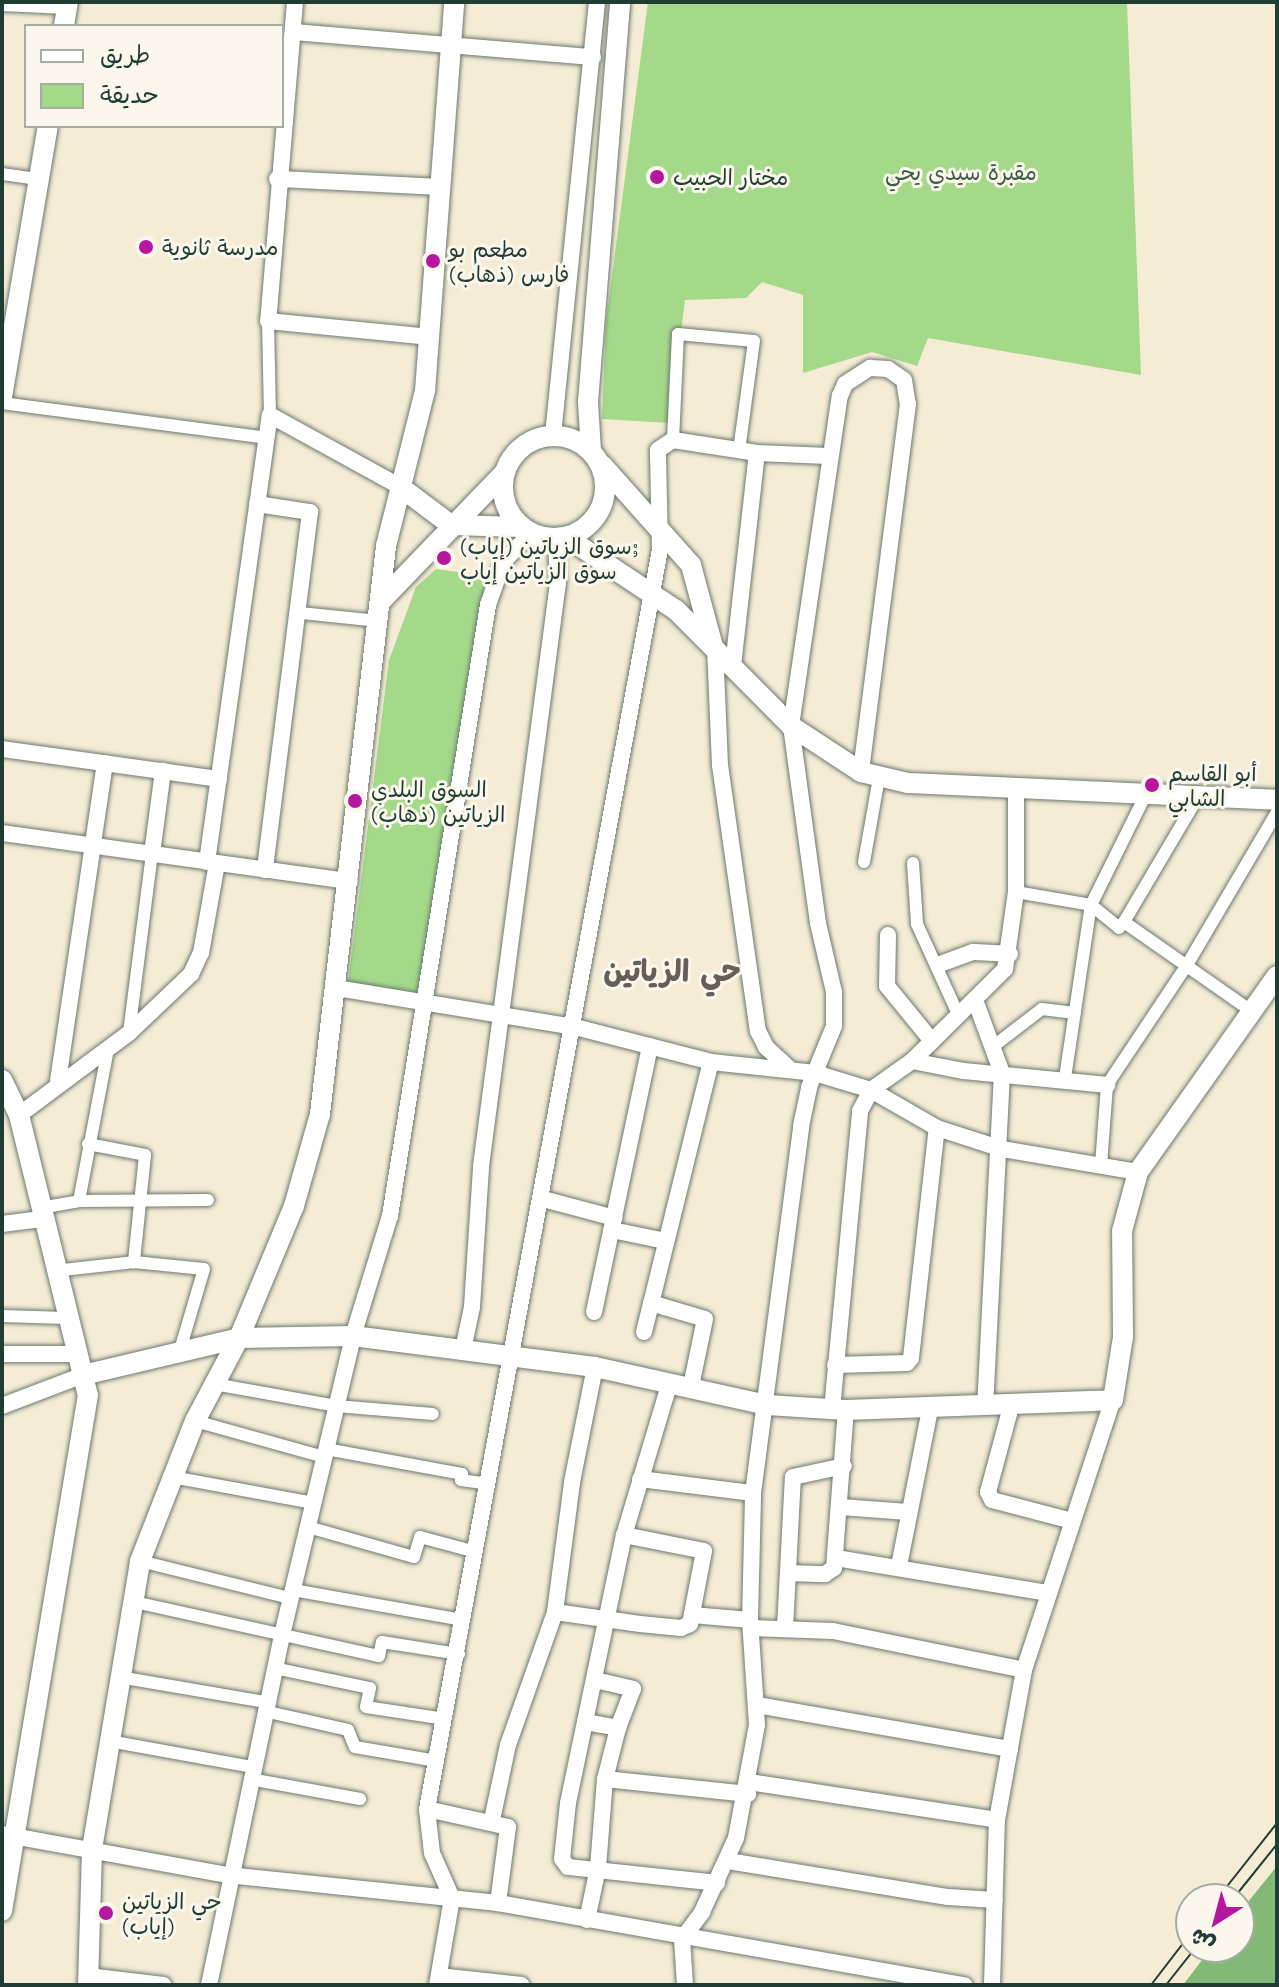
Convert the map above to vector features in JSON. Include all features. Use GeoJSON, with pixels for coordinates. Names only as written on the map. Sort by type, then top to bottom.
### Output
{"type":"FeatureCollection","features":[{"type":"Feature","properties":{"kind":"street"},"geometry":{"type":"LineString","coordinates":[[284,115],[295,2]]}},
{"type":"Feature","properties":{"kind":"street"},"geometry":{"type":"LineString","coordinates":[[163,1985],[88,1980],[92,1849],[130,1601],[140,1561],[195,1421],[239,1338],[303,1175],[320,1114],[350,881],[379,611],[399,486],[425,391],[454,2]]}},
{"type":"Feature","properties":{"kind":"street"},"geometry":{"type":"LineString","coordinates":[[557,435],[597,2]]}},
{"type":"Feature","properties":{"kind":"street"},"geometry":{"type":"LineString","coordinates":[[561,538],[584,529],[603,504],[604,475],[595,456],[588,402],[620,2]]}},
{"type":"Feature","properties":{"kind":"street"},"geometry":{"type":"LineString","coordinates":[[2,5],[66,12]]}},
{"type":"Feature","properties":{"kind":"street"},"geometry":{"type":"LineString","coordinates":[[293,32],[593,57]]}},
{"type":"Feature","properties":{"kind":"street"},"geometry":{"type":"LineString","coordinates":[[2,397],[10,299],[39,179],[48,128]]}},
{"type":"Feature","properties":{"kind":"street"},"geometry":{"type":"LineString","coordinates":[[19,1115],[58,1081],[129,1033],[197,966],[212,863],[219,779],[268,438],[268,321],[283,128]]}},
{"type":"Feature","properties":{"kind":"street"},"geometry":{"type":"LineString","coordinates":[[2,174],[39,179]]}},
{"type":"Feature","properties":{"kind":"street"},"geometry":{"type":"LineString","coordinates":[[277,179],[438,187]]}},
{"type":"Feature","properties":{"kind":"street"},"geometry":{"type":"LineString","coordinates":[[268,321],[430,337]]}},
{"type":"Feature","properties":{"kind":"street"},"geometry":{"type":"LineString","coordinates":[[673,440],[678,334],[754,341],[739,451]]}},
{"type":"Feature","properties":{"kind":"street"},"geometry":{"type":"LineString","coordinates":[[685,1985],[682,1939],[728,1861],[749,1788],[757,1705],[750,1624],[753,1493],[767,1405],[801,1126],[815,1073],[832,1038],[834,992],[818,923],[791,726],[828,456],[845,384],[870,368],[888,369],[904,380],[908,404],[864,862]]}},
{"type":"Feature","properties":{"kind":"street"},"geometry":{"type":"LineString","coordinates":[[301,613],[379,611],[451,525],[504,473],[525,444],[557,435],[588,402]]}},
{"type":"Feature","properties":{"kind":"street"},"geometry":{"type":"LineString","coordinates":[[2,403],[268,438]]}},
{"type":"Feature","properties":{"kind":"street"},"geometry":{"type":"LineString","coordinates":[[270,415],[399,486],[451,525],[526,530],[561,538],[649,592],[714,645],[791,726],[870,775],[1016,788],[1277,800]]}},
{"type":"Feature","properties":{"kind":"street"},"geometry":{"type":"LineString","coordinates":[[557,435],[595,456],[662,528],[700,582],[714,645],[720,765],[758,1031],[766,1047],[792,1070]]}},
{"type":"Feature","properties":{"kind":"street"},"geometry":{"type":"LineString","coordinates":[[522,1985],[438,1980],[452,1898],[432,1853],[427,1809],[515,1356],[662,528],[655,460],[658,450],[673,440],[757,453],[828,456]]}},
{"type":"Feature","properties":{"kind":"street"},"geometry":{"type":"LineString","coordinates":[[733,666],[757,453]]}},
{"type":"Feature","properties":{"kind":"street"},"geometry":{"type":"LineString","coordinates":[[504,473],[506,506],[526,530]]}},
{"type":"Feature","properties":{"kind":"street"},"geometry":{"type":"LineString","coordinates":[[257,504],[310,512],[301,613],[265,870]]}},
{"type":"Feature","properties":{"kind":"street"},"geometry":{"type":"LineString","coordinates":[[209,1985],[228,1875],[265,1706],[353,1336],[390,1216],[488,605],[503,562],[526,530]]}},
{"type":"Feature","properties":{"kind":"street"},"geometry":{"type":"LineString","coordinates":[[463,1350],[472,1307],[481,1166],[558,583],[561,538]]}},
{"type":"Feature","properties":{"kind":"street"},"geometry":{"type":"LineString","coordinates":[[2,749],[219,779]]}},
{"type":"Feature","properties":{"kind":"street"},"geometry":{"type":"LineString","coordinates":[[58,1081],[105,763]]}},
{"type":"Feature","properties":{"kind":"street"},"geometry":{"type":"LineString","coordinates":[[129,1033],[163,771]]}},
{"type":"Feature","properties":{"kind":"street"},"geometry":{"type":"LineString","coordinates":[[788,1573],[832,1573],[836,1558],[844,1466],[835,1365],[860,1111],[871,1090],[912,1061],[1005,969],[1010,954],[1016,892],[1016,788]]}},
{"type":"Feature","properties":{"kind":"street"},"geometry":{"type":"LineString","coordinates":[[1065,1078],[1091,905],[1146,794]]}},
{"type":"Feature","properties":{"kind":"street"},"geometry":{"type":"LineString","coordinates":[[1016,892],[1091,905],[1119,928],[1199,795]]}},
{"type":"Feature","properties":{"kind":"street"},"geometry":{"type":"LineString","coordinates":[[1101,1165],[1107,1085],[1187,965],[1277,812]]}},
{"type":"Feature","properties":{"kind":"street"},"geometry":{"type":"LineString","coordinates":[[2,833],[350,881]]}},
{"type":"Feature","properties":{"kind":"street"},"geometry":{"type":"LineString","coordinates":[[913,863],[917,924],[940,964],[959,1016]]}},
{"type":"Feature","properties":{"kind":"street"},"geometry":{"type":"LineString","coordinates":[[1124,922],[1254,1013]]}},
{"type":"Feature","properties":{"kind":"street"},"geometry":{"type":"LineString","coordinates":[[888,935],[887,986],[932,1041]]}},
{"type":"Feature","properties":{"kind":"street"},"geometry":{"type":"LineString","coordinates":[[940,964],[973,952],[1010,954]]}},
{"type":"Feature","properties":{"kind":"street"},"geometry":{"type":"LineString","coordinates":[[992,1985],[997,1820],[1024,1670],[1069,1520],[1113,1400],[1123,1337],[1122,1231],[1138,1172],[1254,1013],[1277,976]]}},
{"type":"Feature","properties":{"kind":"street"},"geometry":{"type":"LineString","coordinates":[[336,988],[575,1027],[711,1062],[815,1073],[871,1090],[937,1128],[1002,1149],[1138,1172]]}},
{"type":"Feature","properties":{"kind":"street"},"geometry":{"type":"LineString","coordinates":[[975,1000],[995,1045],[1002,1073],[1002,1149],[985,1406]]}},
{"type":"Feature","properties":{"kind":"street"},"geometry":{"type":"LineString","coordinates":[[995,1045],[1042,1009],[1075,1013]]}},
{"type":"Feature","properties":{"kind":"street"},"geometry":{"type":"LineString","coordinates":[[594,1312],[650,1046]]}},
{"type":"Feature","properties":{"kind":"street"},"geometry":{"type":"LineString","coordinates":[[79,1201],[108,1049]]}},
{"type":"Feature","properties":{"kind":"street"},"geometry":{"type":"LineString","coordinates":[[912,1061],[1107,1085]]}},
{"type":"Feature","properties":{"kind":"street"},"geometry":{"type":"LineString","coordinates":[[644,1332],[711,1062]]}},
{"type":"Feature","properties":{"kind":"street"},"geometry":{"type":"LineString","coordinates":[[2,1080],[19,1115],[54,1271],[83,1375],[87,1423],[6,1836],[2,1911]]}},
{"type":"Feature","properties":{"kind":"street"},"geometry":{"type":"LineString","coordinates":[[835,1365],[911,1358],[937,1128]]}},
{"type":"Feature","properties":{"kind":"street"},"geometry":{"type":"LineString","coordinates":[[88,1144],[145,1155],[143,1203],[134,1262]]}},
{"type":"Feature","properties":{"kind":"street"},"geometry":{"type":"LineString","coordinates":[[543,1199],[665,1241]]}},
{"type":"Feature","properties":{"kind":"street"},"geometry":{"type":"LineString","coordinates":[[2,1224],[79,1201],[143,1203],[208,1200]]}},
{"type":"Feature","properties":{"kind":"street"},"geometry":{"type":"LineString","coordinates":[[54,1271],[134,1262],[204,1269],[180,1350]]}},
{"type":"Feature","properties":{"kind":"street"},"geometry":{"type":"LineString","coordinates":[[651,1303],[705,1319],[691,1386]]}},
{"type":"Feature","properties":{"kind":"street"},"geometry":{"type":"LineString","coordinates":[[2,1316],[66,1318]]}},
{"type":"Feature","properties":{"kind":"street"},"geometry":{"type":"LineString","coordinates":[[2,1406],[83,1375],[239,1338],[353,1336],[595,1367],[767,1405],[839,1409],[1113,1400]]}},
{"type":"Feature","properties":{"kind":"street"},"geometry":{"type":"LineString","coordinates":[[2,1354],[76,1354]]}},
{"type":"Feature","properties":{"kind":"street"},"geometry":{"type":"LineString","coordinates":[[492,1820],[508,1745],[555,1612],[572,1482],[595,1367]]}},
{"type":"Feature","properties":{"kind":"street"},"geometry":{"type":"LineString","coordinates":[[670,1382],[624,1535],[585,1722],[562,1859],[568,1867],[717,1883]]}},
{"type":"Feature","properties":{"kind":"street"},"geometry":{"type":"LineString","coordinates":[[214,1384],[336,1406],[433,1414]]}},
{"type":"Feature","properties":{"kind":"street"},"geometry":{"type":"LineString","coordinates":[[1012,1403],[988,1492],[1001,1507],[1069,1520]]}},
{"type":"Feature","properties":{"kind":"street"},"geometry":{"type":"LineString","coordinates":[[899,1566],[931,1405]]}},
{"type":"Feature","properties":{"kind":"street"},"geometry":{"type":"LineString","coordinates":[[195,1421],[325,1453],[462,1474],[461,1480],[489,1484]]}},
{"type":"Feature","properties":{"kind":"street"},"geometry":{"type":"LineString","coordinates":[[785,1628],[793,1477],[844,1466]]}},
{"type":"Feature","properties":{"kind":"street"},"geometry":{"type":"LineString","coordinates":[[172,1477],[314,1503]]}},
{"type":"Feature","properties":{"kind":"street"},"geometry":{"type":"LineString","coordinates":[[640,1479],[753,1493]]}},
{"type":"Feature","properties":{"kind":"street"},"geometry":{"type":"LineString","coordinates":[[841,1507],[908,1512]]}},
{"type":"Feature","properties":{"kind":"street"},"geometry":{"type":"LineString","coordinates":[[308,1527],[414,1557],[420,1537],[476,1552]]}},
{"type":"Feature","properties":{"kind":"street"},"geometry":{"type":"LineString","coordinates":[[555,1612],[681,1628],[692,1615],[704,1551],[624,1535]]}},
{"type":"Feature","properties":{"kind":"street"},"geometry":{"type":"LineString","coordinates":[[836,1558],[899,1566],[1047,1593]]}},
{"type":"Feature","properties":{"kind":"street"},"geometry":{"type":"LineString","coordinates":[[140,1561],[292,1594],[463,1620]]}},
{"type":"Feature","properties":{"kind":"street"},"geometry":{"type":"LineString","coordinates":[[130,1601],[379,1656],[382,1642],[459,1654]]}},
{"type":"Feature","properties":{"kind":"street"},"geometry":{"type":"LineString","coordinates":[[692,1615],[866,1636],[1024,1670]]}},
{"type":"Feature","properties":{"kind":"street"},"geometry":{"type":"LineString","coordinates":[[274,1668],[370,1688],[366,1707],[445,1719]]}},
{"type":"Feature","properties":{"kind":"street"},"geometry":{"type":"LineString","coordinates":[[119,1677],[265,1706],[348,1730],[355,1747],[437,1761]]}},
{"type":"Feature","properties":{"kind":"street"},"geometry":{"type":"LineString","coordinates":[[587,1920],[598,1868],[605,1779],[618,1728],[633,1689],[595,1680]]}},
{"type":"Feature","properties":{"kind":"street"},"geometry":{"type":"LineString","coordinates":[[757,1705],[1010,1749]]}},
{"type":"Feature","properties":{"kind":"street"},"geometry":{"type":"LineString","coordinates":[[585,1722],[618,1728]]}},
{"type":"Feature","properties":{"kind":"street"},"geometry":{"type":"LineString","coordinates":[[109,1741],[360,1799]]}},
{"type":"Feature","properties":{"kind":"street"},"geometry":{"type":"LineString","coordinates":[[605,1779],[749,1788],[997,1820]]}},
{"type":"Feature","properties":{"kind":"street"},"geometry":{"type":"LineString","coordinates":[[427,1809],[492,1820],[511,1834],[498,1903]]}},
{"type":"Feature","properties":{"kind":"street"},"geometry":{"type":"LineString","coordinates":[[6,1836],[228,1875],[498,1903],[682,1939],[965,1985]]}},
{"type":"Feature","properties":{"kind":"street"},"geometry":{"type":"LineString","coordinates":[[728,1861],[948,1897],[995,1900]]}},
{"type":"Feature","properties":{"kind":"green space","name":"مقبرة سيدي يحي"},"geometry":{"type":"Polygon","coordinates":[[[648,2],[1127,2],[1141,375],[928,338],[917,366],[872,352],[803,373],[803,295],[762,282],[746,298],[685,300],[670,423],[602,419],[606,322],[648,2]]]}},
{"type":"Feature","properties":{"kind":"green space"},"geometry":{"type":"Polygon","coordinates":[[[436,569],[486,576],[420,998],[348,984],[389,660],[416,587],[436,569]]]}},
{"type":"Feature","properties":{"kind":"green space"},"geometry":{"type":"Polygon","coordinates":[[[1277,1866],[1277,1985],[1183,1985],[1200,1963],[1255,1963],[1255,1893],[1277,1866]]]}},
{"type":"Feature","properties":{"kind":"tram line"},"geometry":{"type":"LineString","coordinates":[[1230,1883],[1277,1823]]}},
{"type":"Feature","properties":{"kind":"tram line"},"geometry":{"type":"LineString","coordinates":[[1246,1883],[1277,1844]]}},
{"type":"Feature","properties":{"kind":"tram line"},"geometry":{"type":"LineString","coordinates":[[1151,1985],[1175,1954]]}},
{"type":"Feature","properties":{"kind":"tram line"},"geometry":{"type":"LineString","coordinates":[[1166,1985],[1183,1963]]}},
{"type":"Feature","properties":{"kind":"place","name":"مختار الحبيب"},"geometry":{"type":"Point","coordinates":[657,177]}},
{"type":"Feature","properties":{"kind":"place","name":"مدرسة ثانوية"},"geometry":{"type":"Point","coordinates":[146,247]}},
{"type":"Feature","properties":{"kind":"place","name":"مطعم بو فارس (ذهاب)"},"geometry":{"type":"Point","coordinates":[433,261]}},
{"type":"Feature","properties":{"kind":"place","name":"سوق الزياتين (إياب); سوق الزياتين إياب"},"geometry":{"type":"Point","coordinates":[444,558]}},
{"type":"Feature","properties":{"kind":"place","name":"أبو القاسم الشابي"},"geometry":{"type":"Point","coordinates":[1152,785]}},
{"type":"Feature","properties":{"kind":"place","name":"السوق البلدي الزياتين (ذهاب)"},"geometry":{"type":"Point","coordinates":[355,801]}},
{"type":"Feature","properties":{"kind":"place","name":"حي الزياتين (إياب)"},"geometry":{"type":"Point","coordinates":[106,1913]}},
{"type":"Feature","properties":{"kind":"district","name":"حي الزياتين"},"geometry":{"type":"Point","coordinates":[672,969]}}]}
